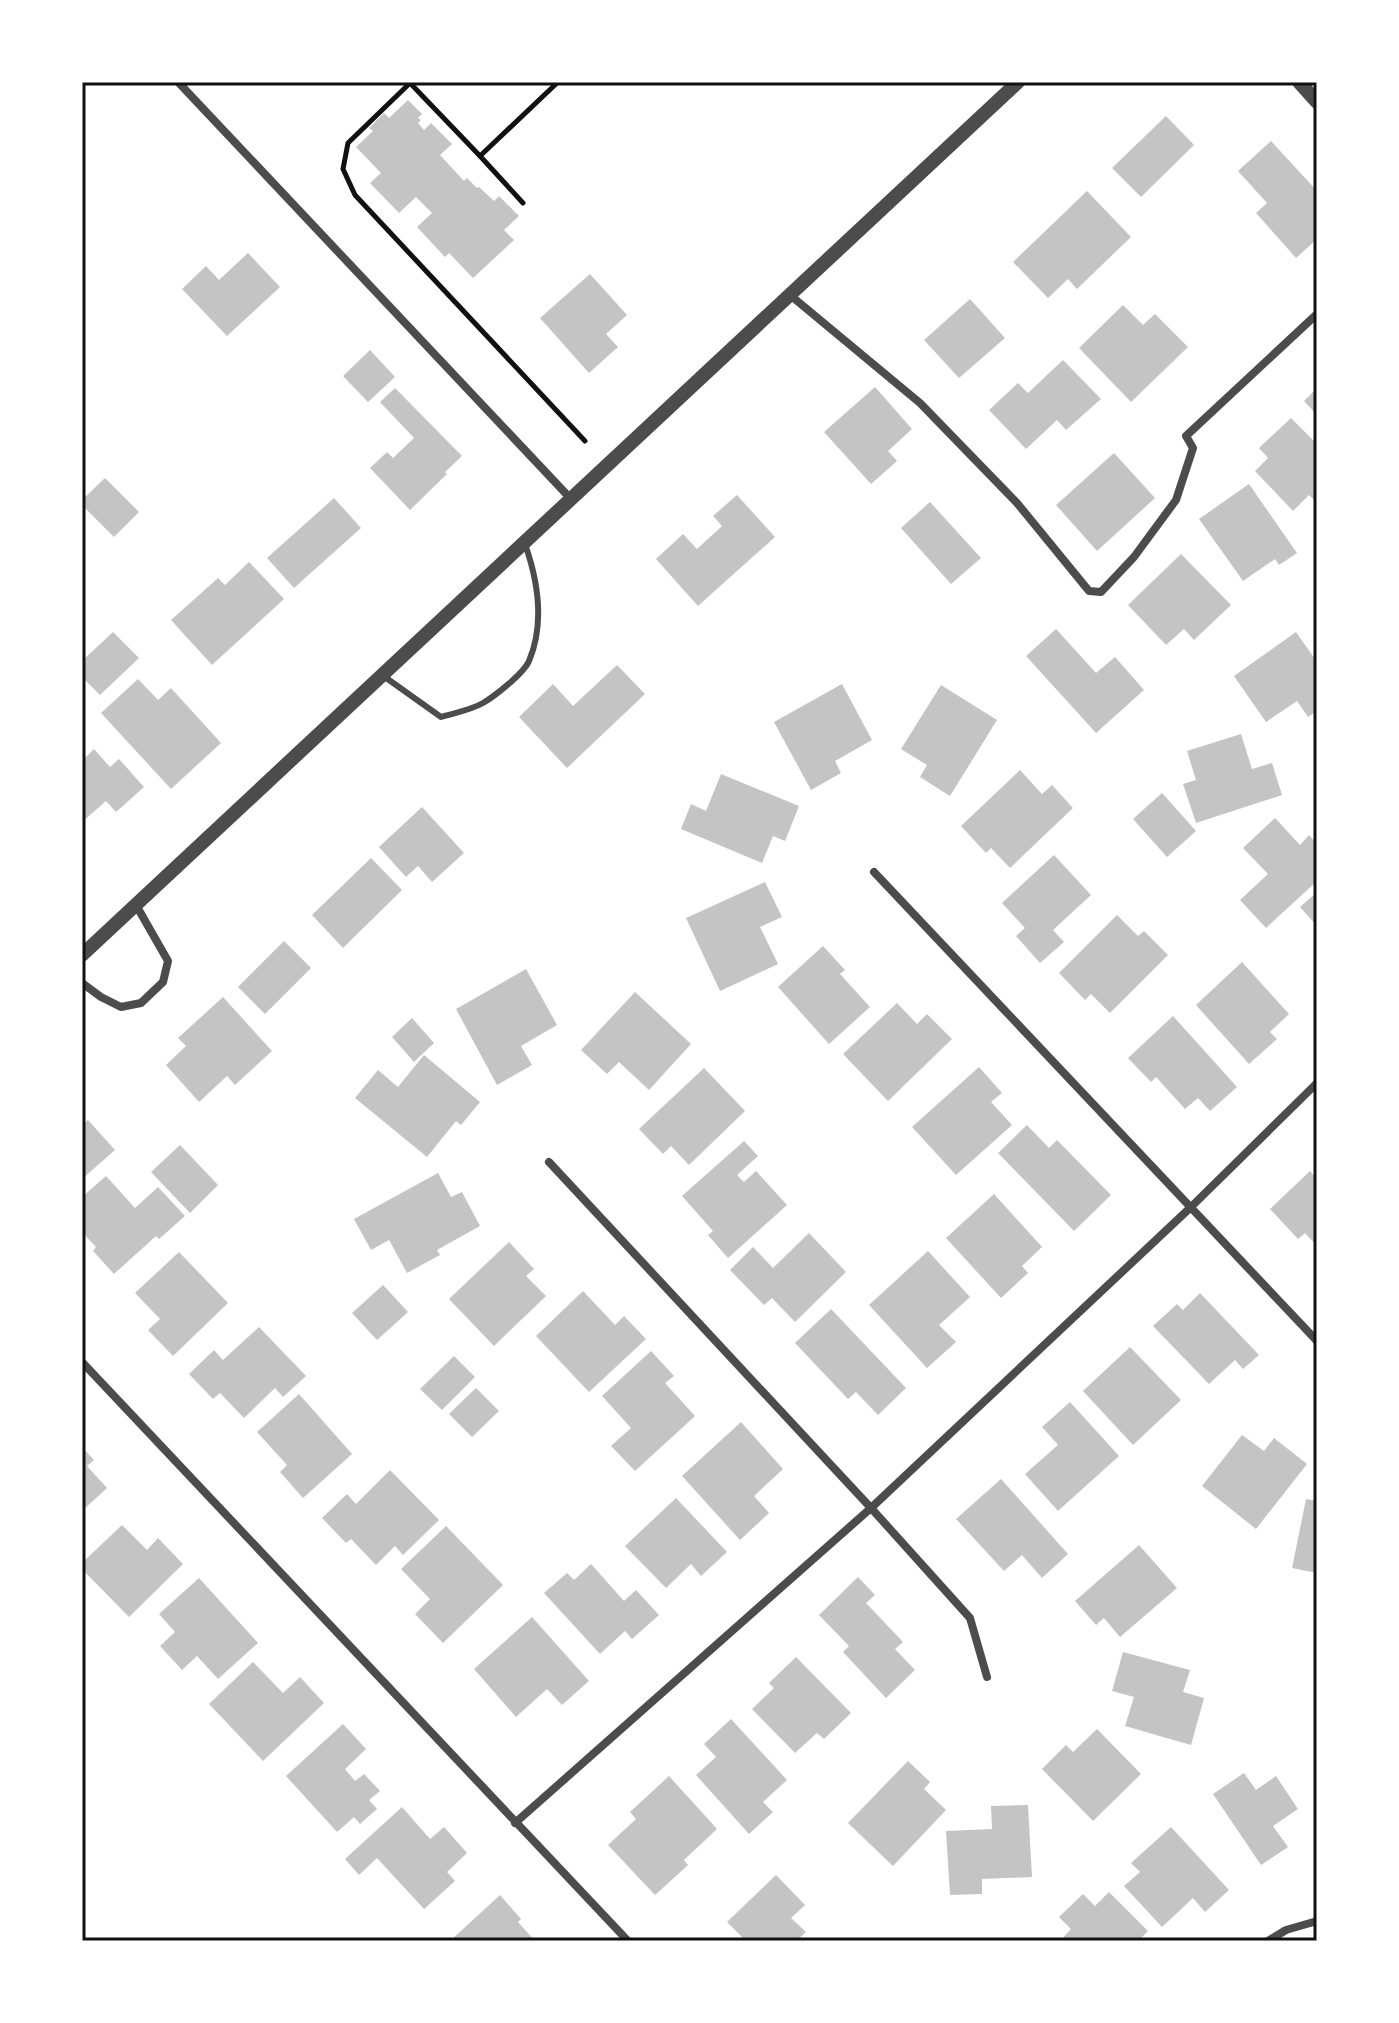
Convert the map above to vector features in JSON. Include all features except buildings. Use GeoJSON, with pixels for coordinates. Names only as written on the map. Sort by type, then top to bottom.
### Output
{"type":"FeatureCollection","features":[{"type":"Feature","properties":{"kind":"street"},"geometry":{"type":"LineString","coordinates":[[178,82],[571,499]]}},
{"type":"Feature","properties":{"kind":"street"},"geometry":{"type":"LineString","coordinates":[[82,955],[1018,82]]}},
{"type":"Feature","properties":{"kind":"street"},"geometry":{"type":"LineString","coordinates":[[1299,82],[1317,102]]}},
{"type":"Feature","properties":{"kind":"street"},"geometry":{"type":"LineString","coordinates":[[790,295],[920,403],[1017,503],[1089,591],[1101,592],[1134,557],[1176,500],[1193,448],[1186,436],[1317,314]]}},
{"type":"Feature","properties":{"kind":"street"},"geometry":{"type":"LineString","coordinates":[[874,872],[1317,1341]]}},
{"type":"Feature","properties":{"kind":"street"},"geometry":{"type":"LineString","coordinates":[[82,983],[121,1007],[141,1003],[163,982],[168,961],[136,905]]}},
{"type":"Feature","properties":{"kind":"street"},"geometry":{"type":"LineString","coordinates":[[515,1823],[871,1508],[1191,1207],[1317,1083]]}},
{"type":"Feature","properties":{"kind":"street"},"geometry":{"type":"LineString","coordinates":[[549,1162],[970,1618],[987,1677]]}},
{"type":"Feature","properties":{"kind":"street"},"geometry":{"type":"LineString","coordinates":[[82,1362],[628,1941]]}},
{"type":"Feature","properties":{"kind":"street"},"geometry":{"type":"LineString","coordinates":[[1268,1941],[1286,1930],[1317,1921]]}},
{"type":"Feature","properties":{"kind":"lane"},"geometry":{"type":"LineString","coordinates":[[382,675],[441,717],[481,705],[520,672],[529,663],[538,622],[538,586],[524,542]]}},
{"type":"Feature","properties":{"kind":"path"},"geometry":{"type":"LineString","coordinates":[[480,156],[558,82]]}},
{"type":"Feature","properties":{"kind":"path"},"geometry":{"type":"LineString","coordinates":[[523,203],[412,83],[348,143],[343,169],[355,195],[585,441]]}}]}
